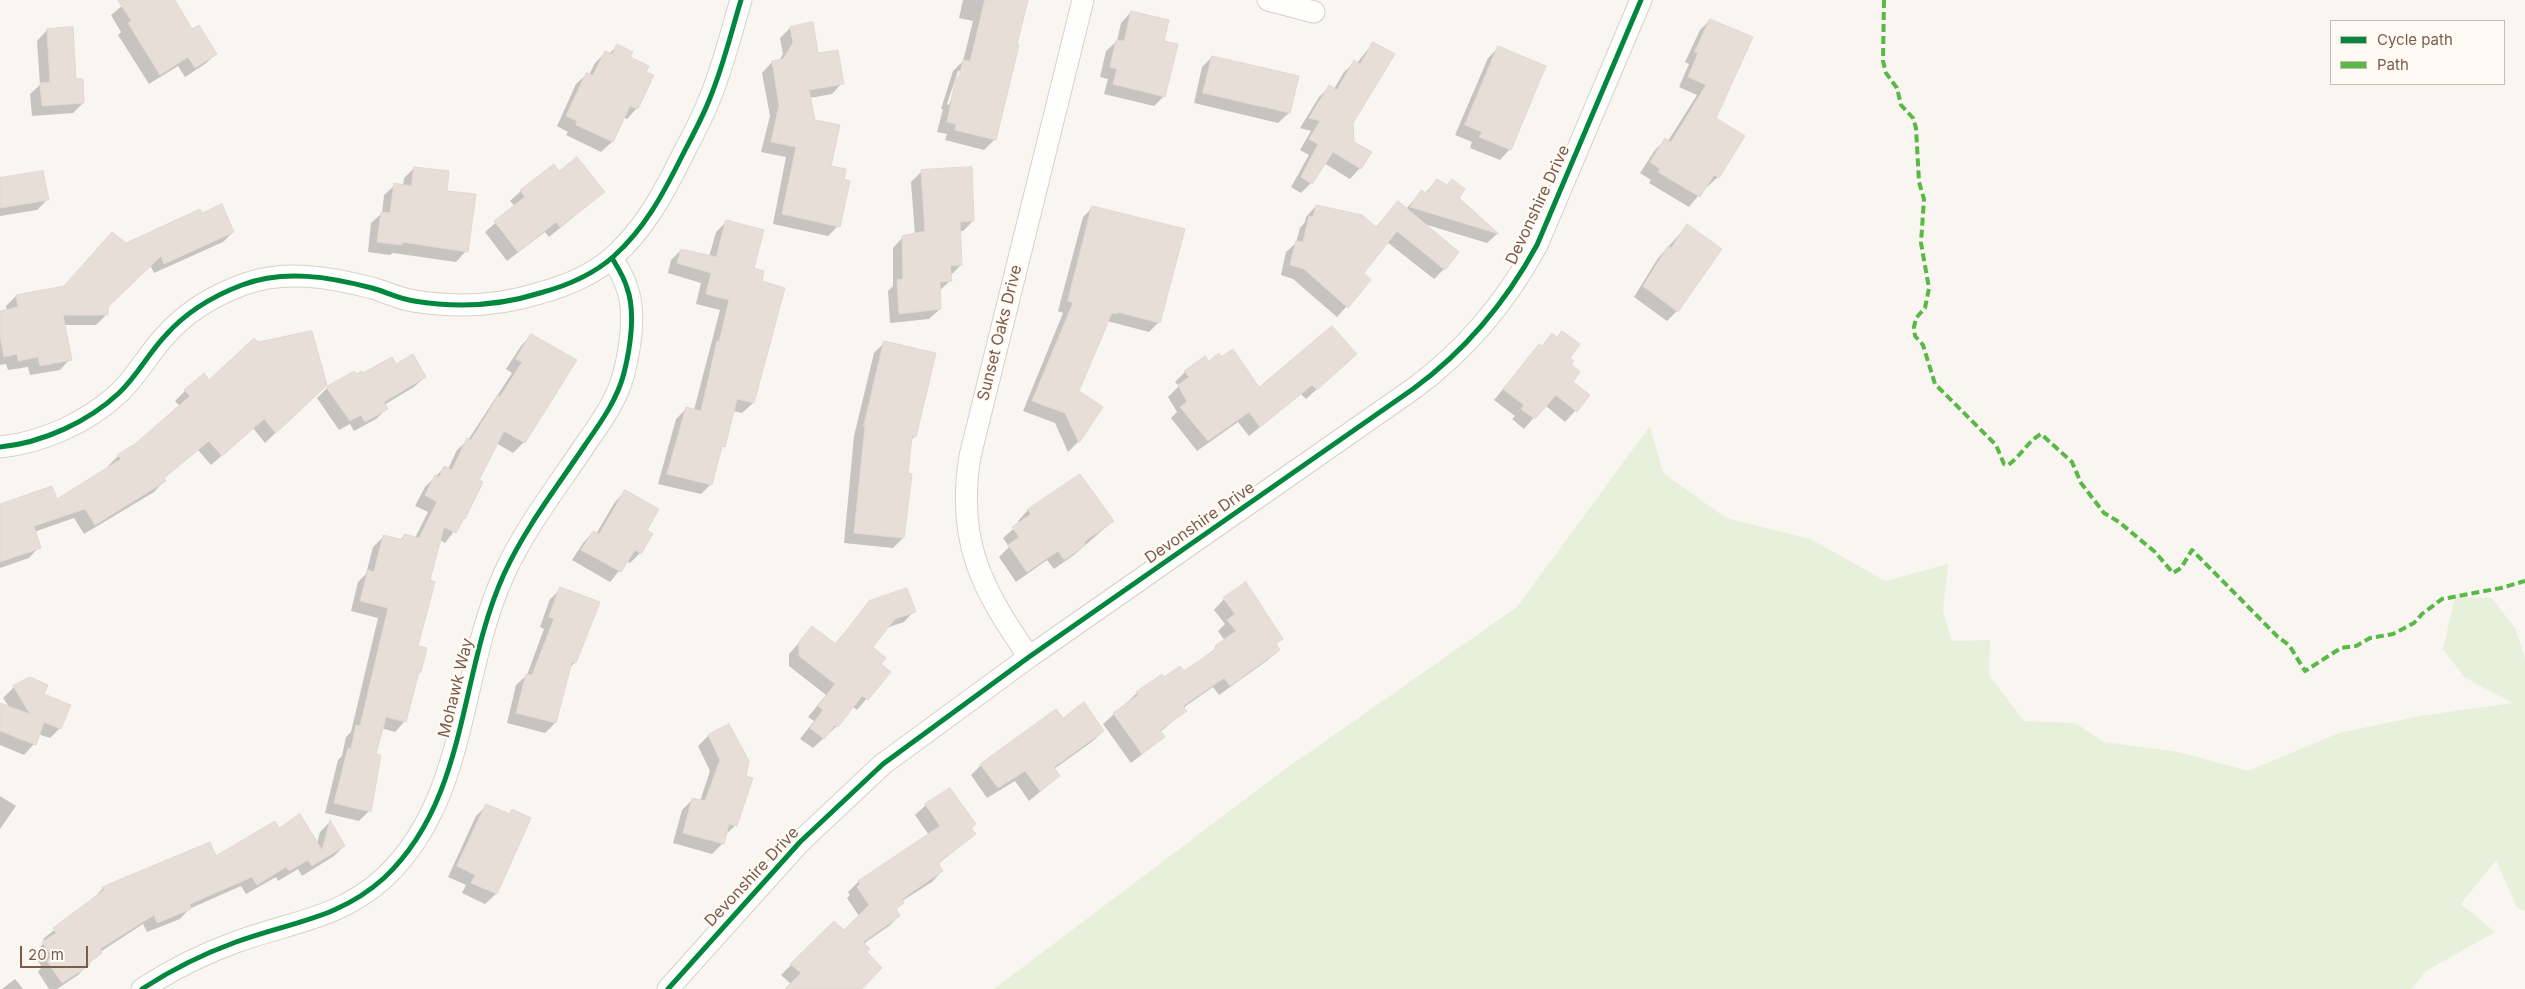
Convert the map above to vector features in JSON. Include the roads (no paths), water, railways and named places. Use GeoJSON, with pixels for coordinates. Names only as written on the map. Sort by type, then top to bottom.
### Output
{"type":"FeatureCollection","features":[{"type":"Feature","properties":{"kind":"street"},"geometry":{"type":"LineString","coordinates":[[0,447],[50,435],[96,410],[119,393],[165,336],[180,322],[220,295],[245,284],[274,278],[306,276],[325,278],[411,301],[442,305],[477,305],[516,301],[579,279],[612,258],[645,223],[671,179],[711,96],[741,0]]}},
{"type":"Feature","properties":{"kind":"street","name":"Sunset Oaks Drive"},"geometry":{"type":"LineString","coordinates":[[1029,657],[994,604],[981,579],[967,527],[966,479],[970,456],[1084,0]]}},
{"type":"Feature","properties":{"kind":"street"},"geometry":{"type":"LineString","coordinates":[[1268,0],[1314,12]]}},
{"type":"Feature","properties":{"kind":"street","name":"Devonshire Drive"},"geometry":{"type":"LineString","coordinates":[[668,989],[800,842],[883,764],[1029,657],[1435,373],[1480,329],[1524,270],[1537,245],[1641,0]]}},
{"type":"Feature","properties":{"kind":"street","name":"Mohawk Way"},"geometry":{"type":"LineString","coordinates":[[142,989],[190,962],[237,941],[321,917],[344,907],[364,894],[384,877],[401,860],[426,826],[443,790],[487,618],[504,574],[528,531],[608,412],[624,374],[628,356],[631,304],[628,289],[612,258]]}}]}
